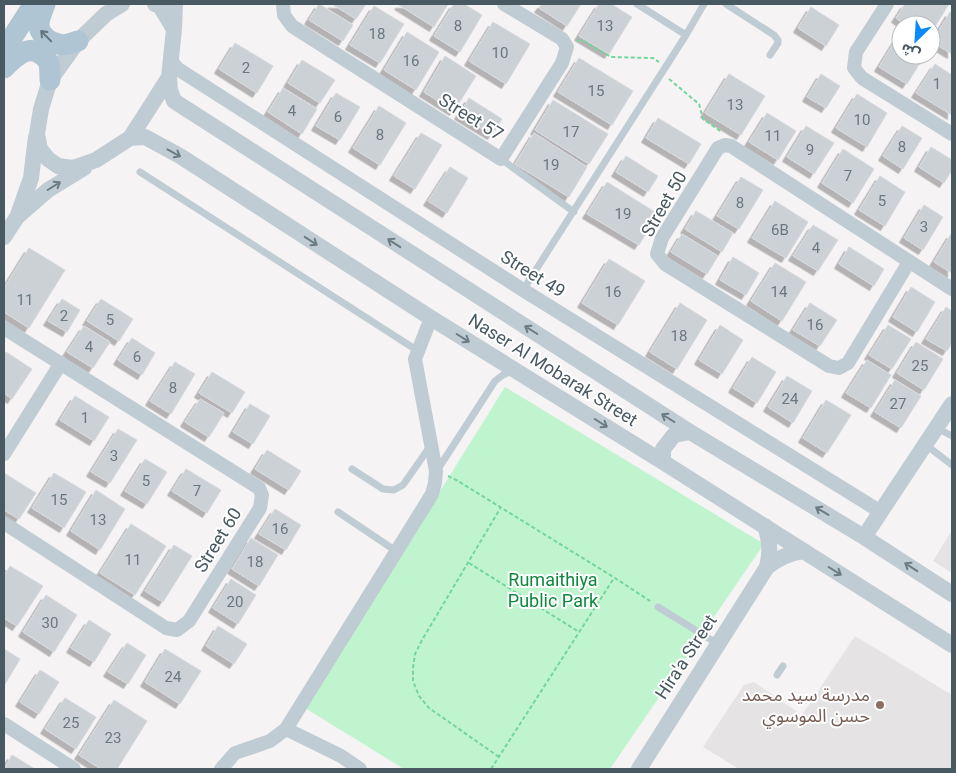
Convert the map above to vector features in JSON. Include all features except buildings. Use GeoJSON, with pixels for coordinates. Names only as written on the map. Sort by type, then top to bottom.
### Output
{"type":"FeatureCollection","features":[{"type":"Feature","properties":{"kind":"main road"},"geometry":{"type":"LineString","coordinates":[[4,50],[34,4]]}},
{"type":"Feature","properties":{"kind":"main road"},"geometry":{"type":"LineString","coordinates":[[45,4],[38,25],[45,38],[58,44],[66,45],[78,41]]}},
{"type":"Feature","properties":{"kind":"main road"},"geometry":{"type":"LineString","coordinates":[[4,68],[21,53],[30,50],[38,52],[49,65],[50,80]]}},
{"type":"Feature","properties":{"kind":"street"},"geometry":{"type":"LineString","coordinates":[[4,237],[17,217],[31,178],[41,109],[50,80],[78,41],[106,14],[122,4]]}},
{"type":"Feature","properties":{"kind":"street"},"geometry":{"type":"LineString","coordinates":[[155,4],[160,6],[174,29]]}},
{"type":"Feature","properties":{"kind":"street"},"geometry":{"type":"LineString","coordinates":[[17,217],[48,190],[130,138],[150,107],[170,69],[175,4]]}},
{"type":"Feature","properties":{"kind":"street","name":"Street 57"},"geometry":{"type":"LineString","coordinates":[[283,4],[284,15],[292,26],[501,159],[562,63],[567,47],[564,44]]}},
{"type":"Feature","properties":{"kind":"street"},"geometry":{"type":"LineString","coordinates":[[504,4],[562,39],[564,44]]}},
{"type":"Feature","properties":{"kind":"street"},"geometry":{"type":"LineString","coordinates":[[887,4],[856,52],[854,68],[862,78],[952,134]]}},
{"type":"Feature","properties":{"kind":"street","name":"Street 49"},"geometry":{"type":"LineString","coordinates":[[170,69],[178,69],[524,290],[881,512]]}},
{"type":"Feature","properties":{"kind":"street","name":"Naser Al Mobarak Street"},"geometry":{"type":"LineString","coordinates":[[170,69],[170,90],[174,101],[690,432],[864,536],[952,594]]}},
{"type":"Feature","properties":{"kind":"street"},"geometry":{"type":"LineString","coordinates":[[37,134],[40,149],[48,159],[58,166],[73,168],[96,160]]}},
{"type":"Feature","properties":{"kind":"street","name":"Naser Al Mobarak Street"},"geometry":{"type":"LineString","coordinates":[[130,138],[145,137],[180,156],[431,318],[952,645]]}},
{"type":"Feature","properties":{"kind":"street","name":"Street 50"},"geometry":{"type":"LineString","coordinates":[[734,149],[731,146],[725,145],[718,148],[662,238],[657,254],[664,264],[829,366],[839,368],[848,363],[909,262]]}},
{"type":"Feature","properties":{"kind":"street"},"geometry":{"type":"LineString","coordinates":[[734,149],[952,289]]}},
{"type":"Feature","properties":{"kind":"street"},"geometry":{"type":"LineString","coordinates":[[221,769],[235,753],[270,741],[286,729],[432,494],[436,471],[415,358],[431,318]]}},
{"type":"Feature","properties":{"kind":"street","name":"Street 60"},"geometry":{"type":"LineString","coordinates":[[4,328],[259,488],[262,495],[260,508],[189,621],[177,630],[166,628],[4,523]]}},
{"type":"Feature","properties":{"kind":"street"},"geometry":{"type":"LineString","coordinates":[[4,454],[61,363]]}},
{"type":"Feature","properties":{"kind":"street"},"geometry":{"type":"LineString","coordinates":[[864,536],[952,404]]}},
{"type":"Feature","properties":{"kind":"street"},"geometry":{"type":"LineString","coordinates":[[663,462],[663,450],[674,435],[690,432]]}},
{"type":"Feature","properties":{"kind":"street","name":"Hira'a Street"},"geometry":{"type":"LineString","coordinates":[[639,769],[768,567],[770,544],[764,526]]}},
{"type":"Feature","properties":{"kind":"street","name":"Hira'a Street"},"geometry":{"type":"LineString","coordinates":[[768,567],[781,557],[804,551]]}},
{"type":"Feature","properties":{"kind":"street"},"geometry":{"type":"LineString","coordinates":[[916,622],[929,624],[952,637]]}},
{"type":"Feature","properties":{"kind":"street"},"geometry":{"type":"LineString","coordinates":[[4,724],[74,769]]}},
{"type":"Feature","properties":{"kind":"street"},"geometry":{"type":"LineString","coordinates":[[286,729],[341,756],[360,769]]}},
{"type":"Feature","properties":{"kind":"lane"},"geometry":{"type":"LineString","coordinates":[[637,4],[686,35]]}},
{"type":"Feature","properties":{"kind":"lane"},"geometry":{"type":"LineString","coordinates":[[524,290],[704,4]]}},
{"type":"Feature","properties":{"kind":"lane"},"geometry":{"type":"LineString","coordinates":[[726,4],[774,35],[778,40],[778,44],[770,55]]}},
{"type":"Feature","properties":{"kind":"lane"},"geometry":{"type":"LineString","coordinates":[[501,159],[574,212]]}},
{"type":"Feature","properties":{"kind":"lane"},"geometry":{"type":"LineString","coordinates":[[140,172],[418,351]]}},
{"type":"Feature","properties":{"kind":"lane"},"geometry":{"type":"LineString","coordinates":[[436,471],[494,381],[514,370]]}},
{"type":"Feature","properties":{"kind":"lane"},"geometry":{"type":"LineString","coordinates":[[937,428],[952,436]]}},
{"type":"Feature","properties":{"kind":"lane"},"geometry":{"type":"LineString","coordinates":[[352,469],[383,489],[394,490],[406,481],[431,445]]}},
{"type":"Feature","properties":{"kind":"lane"},"geometry":{"type":"LineString","coordinates":[[926,445],[952,465]]}},
{"type":"Feature","properties":{"kind":"lane"},"geometry":{"type":"LineString","coordinates":[[338,512],[396,551]]}},
{"type":"Feature","properties":{"kind":"lane"},"geometry":{"type":"LineString","coordinates":[[658,607],[718,644]]}},
{"type":"Feature","properties":{"kind":"lane"},"geometry":{"type":"LineString","coordinates":[[777,675],[783,666]]}},
{"type":"Feature","properties":{"kind":"path"},"geometry":{"type":"LineString","coordinates":[[564,44],[582,40],[611,57],[653,58],[699,104],[703,119],[734,139],[734,149]]}},
{"type":"Feature","properties":{"kind":"path"},"geometry":{"type":"LineString","coordinates":[[436,471],[458,481],[501,507],[658,607]]}},
{"type":"Feature","properties":{"kind":"path"},"geometry":{"type":"LineString","coordinates":[[500,756],[429,708],[419,696],[413,681],[413,668],[415,654],[422,640],[501,507]]}},
{"type":"Feature","properties":{"kind":"path"},"geometry":{"type":"LineString","coordinates":[[468,563],[579,632]]}},
{"type":"Feature","properties":{"kind":"path"},"geometry":{"type":"LineString","coordinates":[[491,769],[614,578]]}},
{"type":"Feature","properties":{"kind":"shaded area"},"geometry":{"type":"Polygon","coordinates":[[[952,530],[952,573],[933,561],[952,530]]]}},
{"type":"Feature","properties":{"kind":"shaded area","name":"مدرسة سيد محمد حسن الموسوي"},"geometry":{"type":"Polygon","coordinates":[[[855,636],[952,695],[952,769],[739,769],[703,747],[744,685],[754,682],[802,715],[855,636]]]}},
{"type":"Feature","properties":{"kind":"green space","name":"Rumaithiya Public Park"},"geometry":{"type":"Polygon","coordinates":[[[505,387],[764,544],[610,769],[404,769],[305,708],[505,387]]]}},
{"type":"Feature","properties":{"kind":"place","name":"مدرسة سيد محمد حسن الموسوي"},"geometry":{"type":"Point","coordinates":[880,705]}}]}
